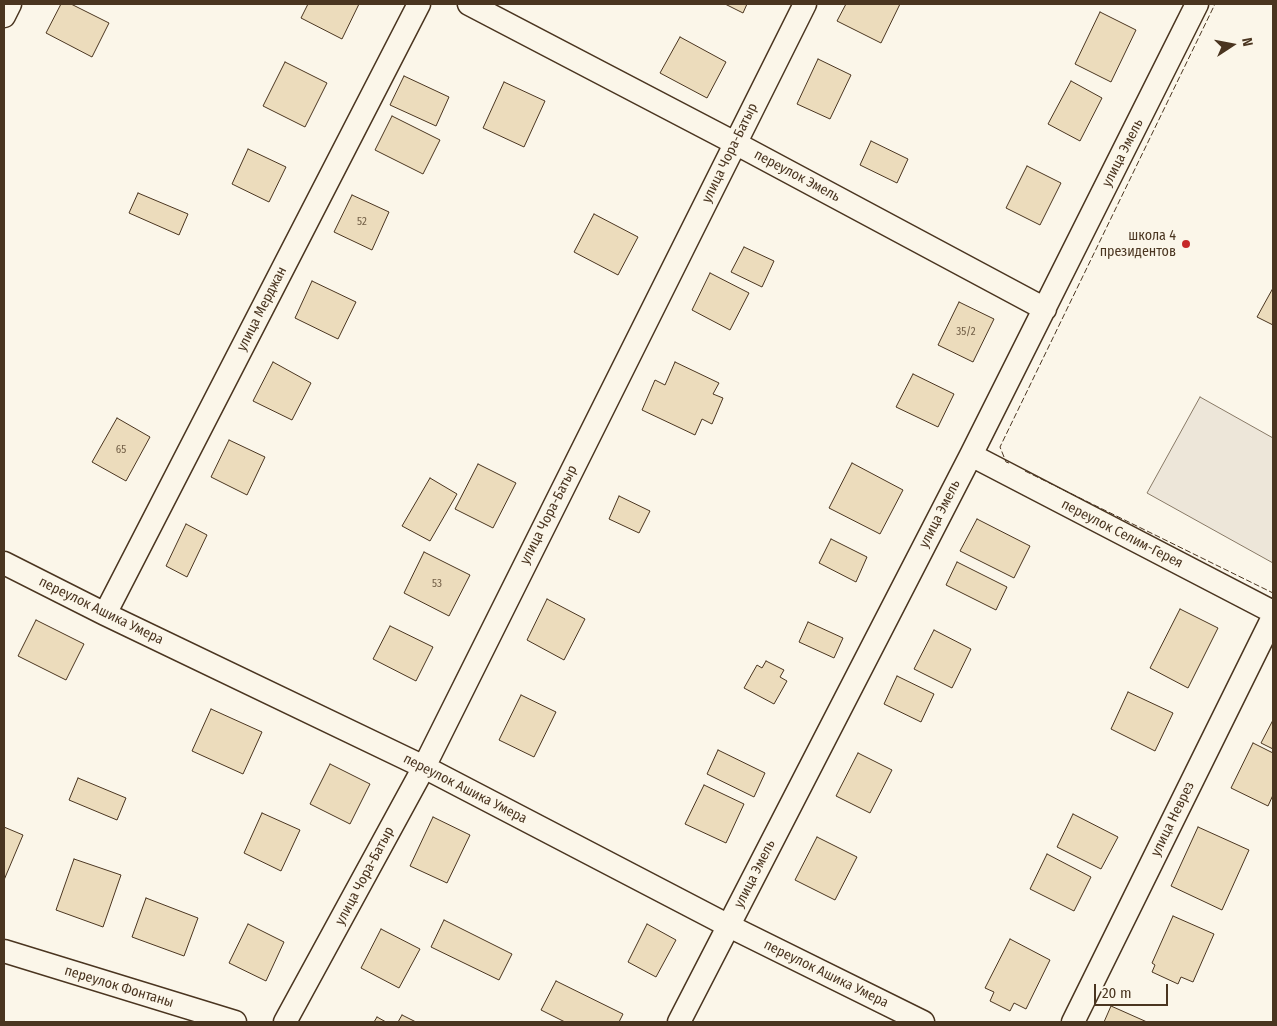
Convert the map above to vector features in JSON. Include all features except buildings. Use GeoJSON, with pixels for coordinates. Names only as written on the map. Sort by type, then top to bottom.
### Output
{"type":"FeatureCollection","features":[{"type":"Feature","properties":{"kind":"street"},"geometry":{"type":"LineString","coordinates":[[4,16],[10,4]]}},
{"type":"Feature","properties":{"kind":"street","name":"улица Мерджан"},"geometry":{"type":"LineString","coordinates":[[105,614],[419,4]]}},
{"type":"Feature","properties":{"kind":"street","name":"переулок Эмель"},"geometry":{"type":"LineString","coordinates":[[469,4],[736,143],[1045,309]]}},
{"type":"Feature","properties":{"kind":"street","name":"улица Чора-Батыр"},"geometry":{"type":"LineString","coordinates":[[285,1022],[424,767],[805,4]]}},
{"type":"Feature","properties":{"kind":"street","name":"улица Эмель"},"geometry":{"type":"LineString","coordinates":[[679,1022],[1045,309],[1197,4]]}},
{"type":"Feature","properties":{"kind":"street","name":"переулок Селим-Герея"},"geometry":{"type":"LineString","coordinates":[[970,455],[1273,612]]}},
{"type":"Feature","properties":{"kind":"street","name":"переулок Ашика Умера"},"geometry":{"type":"LineString","coordinates":[[4,563],[105,614],[424,767],[729,926],[923,1022]]}},
{"type":"Feature","properties":{"kind":"street","name":"улица Неврез"},"geometry":{"type":"LineString","coordinates":[[1072,1022],[1273,617]]}},
{"type":"Feature","properties":{"kind":"street","name":"переулок Фонтаны"},"geometry":{"type":"LineString","coordinates":[[4,952],[235,1022]]}},
{"type":"Feature","properties":{"kind":"shaded area"},"geometry":{"type":"Polygon","coordinates":[[[1200,397],[1273,438],[1273,563],[1147,493],[1200,397]]]}},
{"type":"Feature","properties":{"kind":"fence"},"geometry":{"type":"LineString","coordinates":[[1009,463],[1006,462],[1000,447],[1215,4]]}},
{"type":"Feature","properties":{"kind":"fence"},"geometry":{"type":"LineString","coordinates":[[1025,471],[1273,593]]}},
{"type":"Feature","properties":{"kind":"place","name":"школа 4 президентов"},"geometry":{"type":"Point","coordinates":[1186,244]}}]}
